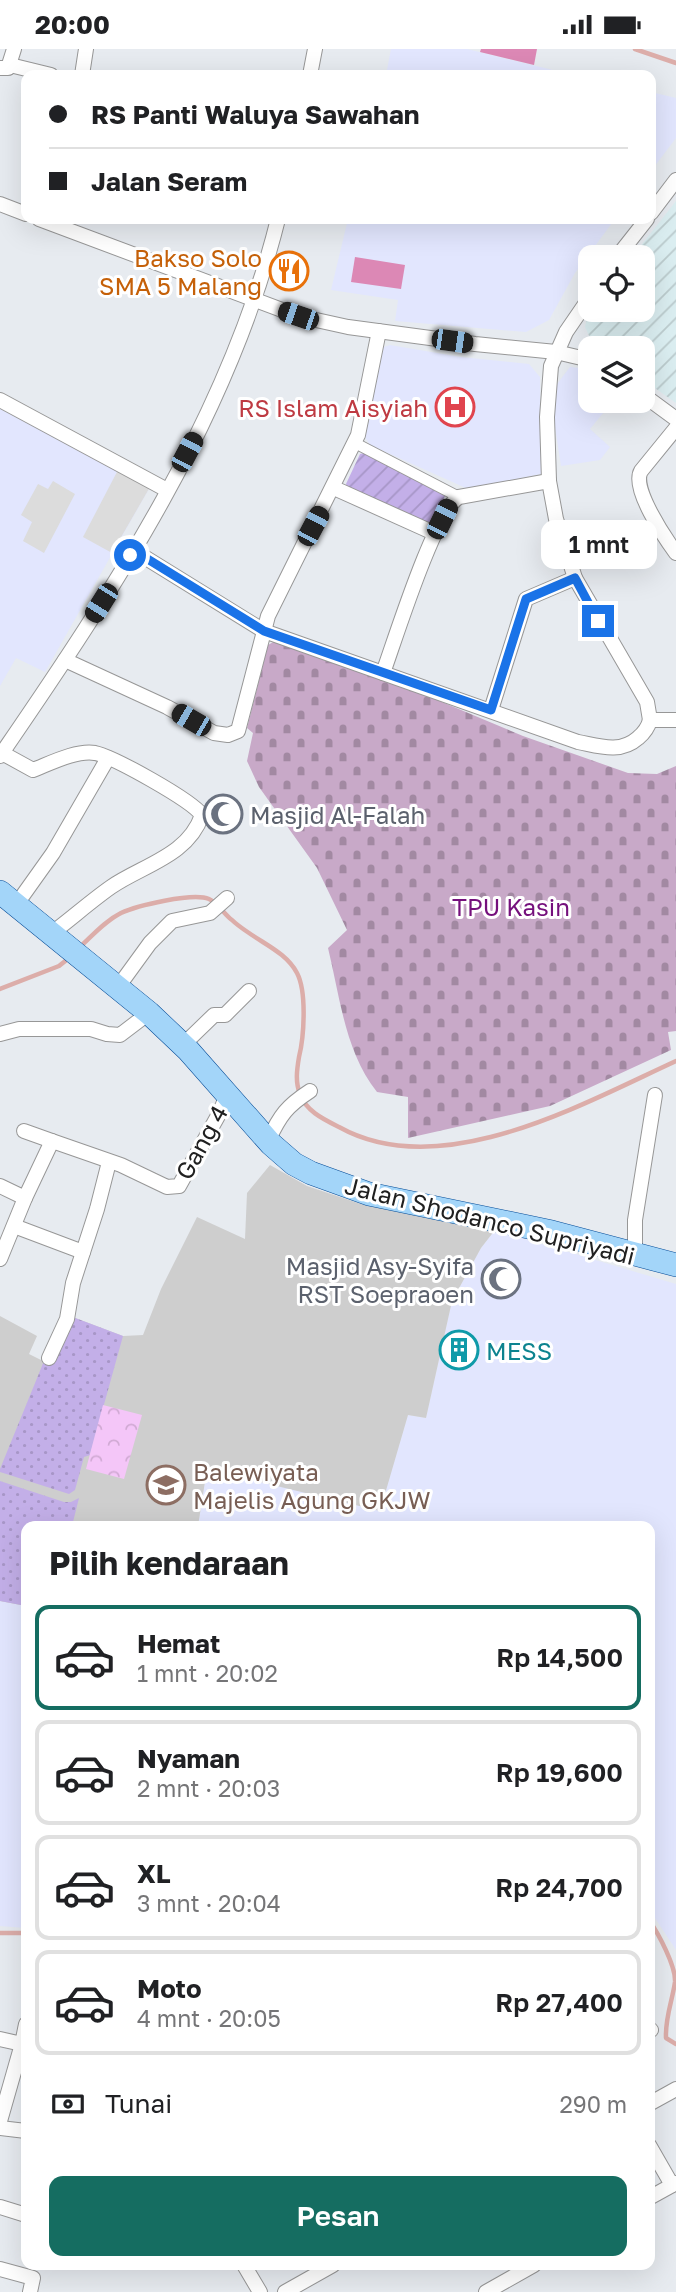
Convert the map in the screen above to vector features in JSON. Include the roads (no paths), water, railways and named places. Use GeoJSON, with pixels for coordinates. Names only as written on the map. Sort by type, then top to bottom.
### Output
{"type":"FeatureCollection","features":[{"type":"Feature","properties":{"kind":"main road","name":"Jalan Shodanco Supriyadi"},"geometry":{"type":"LineString","coordinates":[[8,898],[149,1013],[183,1045],[268,1141],[294,1164],[369,1194],[552,1232],[676,1265]]}},
{"type":"Feature","properties":{"kind":"street"},"geometry":{"type":"LineString","coordinates":[[14,49],[5,66],[25,70]]}},
{"type":"Feature","properties":{"kind":"street"},"geometry":{"type":"LineString","coordinates":[[83,70],[86,49]]}},
{"type":"Feature","properties":{"kind":"street"},"geometry":{"type":"LineString","coordinates":[[311,70],[315,49]]}},
{"type":"Feature","properties":{"kind":"street"},"geometry":{"type":"LineString","coordinates":[[656,206],[676,180]]}},
{"type":"Feature","properties":{"kind":"street"},"geometry":{"type":"LineString","coordinates":[[0,204],[21,212]]}},
{"type":"Feature","properties":{"kind":"street"},"geometry":{"type":"LineString","coordinates":[[52,224],[298,316],[379,331],[556,352],[578,357]]}},
{"type":"Feature","properties":{"kind":"street"},"geometry":{"type":"LineString","coordinates":[[52,933],[114,885],[166,858],[192,833],[202,818],[201,812],[170,791],[108,758],[93,753],[72,756],[33,770],[1,755],[65,660],[133,550],[213,403],[254,301],[277,224]]}},
{"type":"Feature","properties":{"kind":"street"},"geometry":{"type":"LineString","coordinates":[[626,245],[643,224]]}},
{"type":"Feature","properties":{"kind":"street"},"geometry":{"type":"LineString","coordinates":[[133,550],[264,631],[578,742],[604,748],[619,748],[630,744],[649,726],[646,702],[575,578],[556,519],[549,481],[547,417],[551,366],[556,352],[578,316]]}},
{"type":"Feature","properties":{"kind":"street"},"geometry":{"type":"LineString","coordinates":[[65,660],[167,707],[214,733],[228,736],[236,733],[268,616],[334,488],[360,429],[379,331]]}},
{"type":"Feature","properties":{"kind":"street"},"geometry":{"type":"LineString","coordinates":[[0,400],[167,490]]}},
{"type":"Feature","properties":{"kind":"street"},"geometry":{"type":"LineString","coordinates":[[655,404],[676,419]]}},
{"type":"Feature","properties":{"kind":"street"},"geometry":{"type":"LineString","coordinates":[[676,428],[641,471],[638,479],[649,510],[676,553]]}},
{"type":"Feature","properties":{"kind":"street"},"geometry":{"type":"LineString","coordinates":[[355,443],[459,496]]}},
{"type":"Feature","properties":{"kind":"street"},"geometry":{"type":"LineString","coordinates":[[383,673],[434,533],[449,505],[459,496],[549,481]]}},
{"type":"Feature","properties":{"kind":"street"},"geometry":{"type":"LineString","coordinates":[[334,488],[434,533]]}},
{"type":"Feature","properties":{"kind":"street"},"geometry":{"type":"LineString","coordinates":[[491,710],[526,599],[575,578]]}},
{"type":"Feature","properties":{"kind":"street"},"geometry":{"type":"LineString","coordinates":[[650,720],[676,720]]}},
{"type":"Feature","properties":{"kind":"street"},"geometry":{"type":"LineString","coordinates":[[8,898],[53,853],[108,758]]}},
{"type":"Feature","properties":{"kind":"street"},"geometry":{"type":"LineString","coordinates":[[118,987],[150,943],[172,921],[210,913],[228,898]]}},
{"type":"Feature","properties":{"kind":"street"},"geometry":{"type":"LineString","coordinates":[[183,1045],[214,1015],[225,1015],[249,991]]}},
{"type":"Feature","properties":{"kind":"street"},"geometry":{"type":"LineString","coordinates":[[0,1034],[19,1029],[91,1029],[114,1036],[125,1032],[149,1013]]}},
{"type":"Feature","properties":{"kind":"street"},"geometry":{"type":"LineString","coordinates":[[268,1141],[289,1105],[310,1091]]}},
{"type":"Feature","properties":{"kind":"street","name":"Gang 4"},"geometry":{"type":"LineString","coordinates":[[109,1162],[167,1187],[183,1184],[227,1095]]}},
{"type":"Feature","properties":{"kind":"street"},"geometry":{"type":"LineString","coordinates":[[635,1255],[635,1220],[655,1095]]}},
{"type":"Feature","properties":{"kind":"street"},"geometry":{"type":"LineString","coordinates":[[24,1131],[109,1162],[73,1283],[67,1319],[49,1358]]}},
{"type":"Feature","properties":{"kind":"street"},"geometry":{"type":"LineString","coordinates":[[1,1256],[52,1141]]}},
{"type":"Feature","properties":{"kind":"street"},"geometry":{"type":"LineString","coordinates":[[0,1186],[25,1198]]}},
{"type":"Feature","properties":{"kind":"street"},"geometry":{"type":"LineString","coordinates":[[14,1226],[83,1252]]}},
{"type":"Feature","properties":{"kind":"street"},"geometry":{"type":"LineString","coordinates":[[0,2039],[21,2042]]}},
{"type":"Feature","properties":{"kind":"street"},"geometry":{"type":"LineString","coordinates":[[0,2121],[21,2053]]}},
{"type":"Feature","properties":{"kind":"street"},"geometry":{"type":"LineString","coordinates":[[655,2101],[676,2089]]}},
{"type":"Feature","properties":{"kind":"street"},"geometry":{"type":"LineString","coordinates":[[0,2129],[21,2131]]}},
{"type":"Feature","properties":{"kind":"street"},"geometry":{"type":"LineString","coordinates":[[655,2154],[674,2184],[655,2195]]}},
{"type":"Feature","properties":{"kind":"street"},"geometry":{"type":"LineString","coordinates":[[0,2207],[21,2213]]}},
{"type":"Feature","properties":{"kind":"street"},"geometry":{"type":"LineString","coordinates":[[0,2269],[33,2278],[30,2292]]}},
{"type":"Feature","properties":{"kind":"street"},"geometry":{"type":"LineString","coordinates":[[247,2270],[260,2292]]}},
{"type":"Feature","properties":{"kind":"street"},"geometry":{"type":"LineString","coordinates":[[285,2292],[324,2270]]}},
{"type":"Feature","properties":{"kind":"street"},"geometry":{"type":"LineString","coordinates":[[486,2292],[525,2270]]}},
{"type":"Feature","properties":{"kind":"waterway"},"geometry":{"type":"LineString","coordinates":[[635,49],[676,63]]}},
{"type":"Feature","properties":{"kind":"waterway"},"geometry":{"type":"LineString","coordinates":[[80,947],[110,920],[128,910],[191,897],[209,899],[238,925],[282,955],[297,973],[304,1015],[297,1075],[298,1089],[303,1100],[311,1110],[327,1121],[379,1142],[421,1147],[466,1143],[510,1132],[555,1116],[676,1061]]}},
{"type":"Feature","properties":{"kind":"waterway"},"geometry":{"type":"LineString","coordinates":[[0,989],[59,966],[69,958]]}},
{"type":"Feature","properties":{"kind":"waterway"},"geometry":{"type":"LineString","coordinates":[[655,1930],[675,1975],[666,2038],[676,2044]]}},
{"type":"Feature","properties":{"kind":"waterway"},"geometry":{"type":"LineString","coordinates":[[0,1933],[21,1933]]}},
{"type":"Feature","properties":{"kind":"place","name":"Bakso Solo SMA 5 Malang"},"geometry":{"type":"Point","coordinates":[289,271]}},
{"type":"Feature","properties":{"kind":"place","name":"RS Islam Aisyiah"},"geometry":{"type":"Point","coordinates":[455,407]}},
{"type":"Feature","properties":{"kind":"place","name":"Masjid Al-Falah"},"geometry":{"type":"Point","coordinates":[223,814]}},
{"type":"Feature","properties":{"kind":"place","name":"Masjid Asy-Syifa RST Soepraoen"},"geometry":{"type":"Point","coordinates":[501,1279]}},
{"type":"Feature","properties":{"kind":"place","name":"MESS"},"geometry":{"type":"Point","coordinates":[459,1350]}},
{"type":"Feature","properties":{"kind":"place","name":"Balewiyata Majelis Agung GKJW"},"geometry":{"type":"Point","coordinates":[166,1485]}},
{"type":"Feature","properties":{"kind":"park label","name":"TPU Kasin"},"geometry":{"type":"Point","coordinates":[511,906]}}]}
